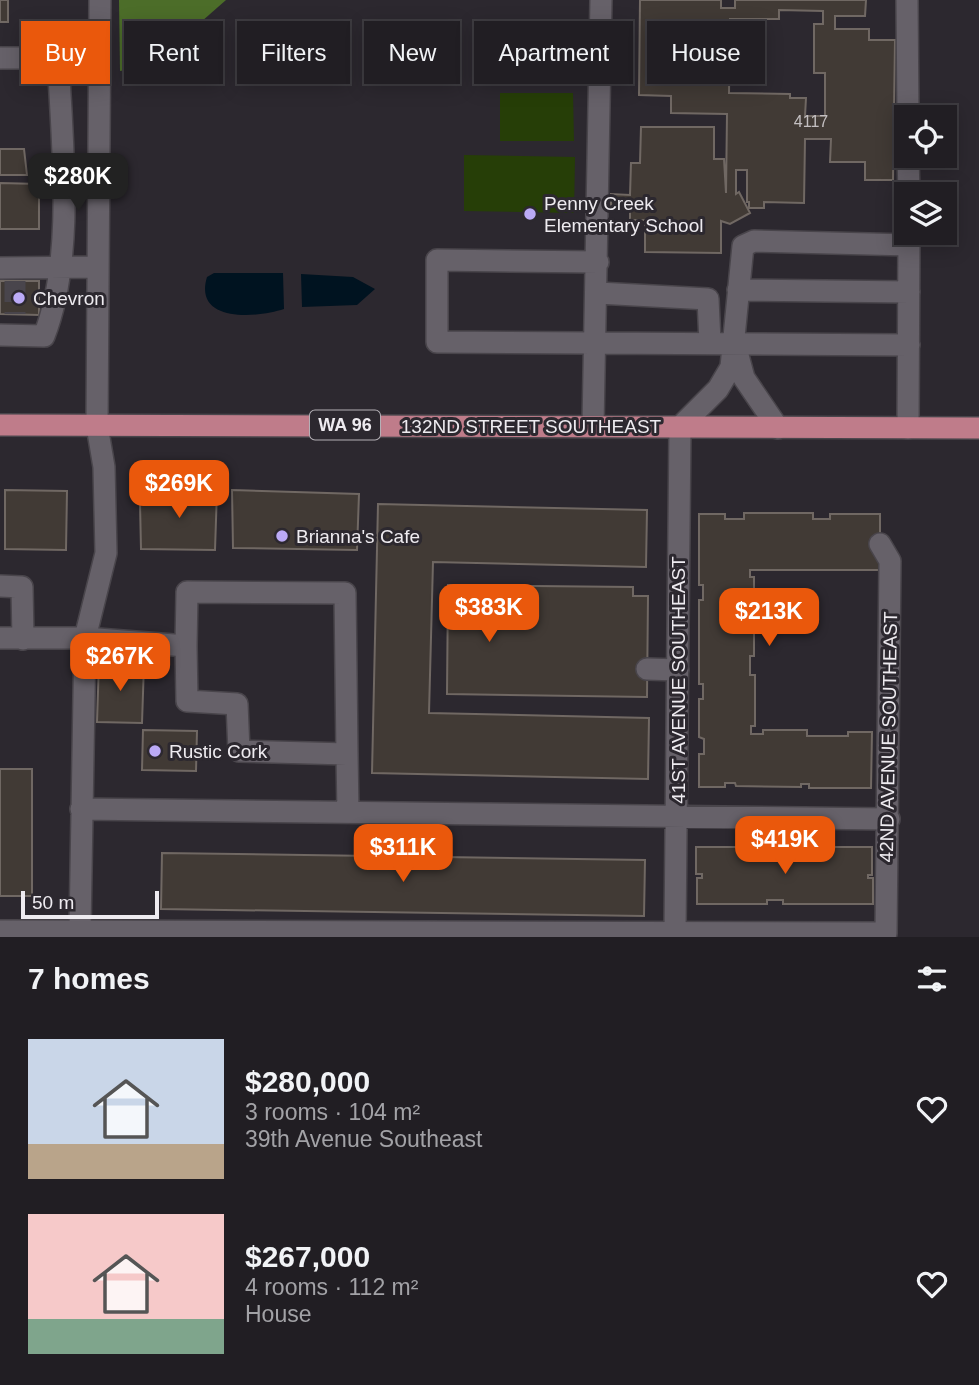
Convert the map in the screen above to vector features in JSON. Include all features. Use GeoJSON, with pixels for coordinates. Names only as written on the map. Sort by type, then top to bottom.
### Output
{"type":"FeatureCollection","features":[{"type":"Feature","properties":{"kind":"main road","name":"132ND STREET SOUTHEAST"},"geometry":{"type":"LineString","coordinates":[[0,425],[979,429]]}},
{"type":"Feature","properties":{"kind":"street"},"geometry":{"type":"LineString","coordinates":[[100,0],[100,21]]}},
{"type":"Feature","properties":{"kind":"street"},"geometry":{"type":"LineString","coordinates":[[593,426],[598,293],[601,0]]}},
{"type":"Feature","properties":{"kind":"street"},"geometry":{"type":"LineString","coordinates":[[906,0],[908,105]]}},
{"type":"Feature","properties":{"kind":"street"},"geometry":{"type":"LineString","coordinates":[[0,58],[21,58]]}},
{"type":"Feature","properties":{"kind":"street"},"geometry":{"type":"LineString","coordinates":[[10,328],[44,336],[54,311],[63,242],[59,84]]}},
{"type":"Feature","properties":{"kind":"street"},"geometry":{"type":"LineString","coordinates":[[80,930],[85,638],[106,553],[104,467],[97,426],[100,84]]}},
{"type":"Feature","properties":{"kind":"street"},"geometry":{"type":"LineString","coordinates":[[680,427],[718,389],[731,367],[736,343],[738,282],[743,246],[754,241],[894,239]]}},
{"type":"Feature","properties":{"kind":"street"},"geometry":{"type":"LineString","coordinates":[[908,428],[909,245]]}},
{"type":"Feature","properties":{"kind":"street"},"geometry":{"type":"LineString","coordinates":[[598,262],[438,260],[437,342],[909,345]]}},
{"type":"Feature","properties":{"kind":"street"},"geometry":{"type":"LineString","coordinates":[[10,272],[98,267]]}},
{"type":"Feature","properties":{"kind":"street"},"geometry":{"type":"LineString","coordinates":[[738,282],[909,292]]}},
{"type":"Feature","properties":{"kind":"street"},"geometry":{"type":"LineString","coordinates":[[598,293],[708,299],[710,342]]}},
{"type":"Feature","properties":{"kind":"street"},"geometry":{"type":"LineString","coordinates":[[736,343],[744,378],[778,428]]}},
{"type":"Feature","properties":{"kind":"street","name":"41ST AVENUE SOUTHEAST"},"geometry":{"type":"LineString","coordinates":[[675,932],[680,427]]}},
{"type":"Feature","properties":{"kind":"street","name":"42ND AVENUE SOUTHEAST"},"geometry":{"type":"LineString","coordinates":[[675,932],[886,933],[890,561],[880,544]]}},
{"type":"Feature","properties":{"kind":"street"},"geometry":{"type":"LineString","coordinates":[[0,586],[22,587],[23,639]]}},
{"type":"Feature","properties":{"kind":"street"},"geometry":{"type":"LineString","coordinates":[[347,754],[239,751],[237,704],[187,701],[187,592],[345,593],[348,812]]}},
{"type":"Feature","properties":{"kind":"street"},"geometry":{"type":"LineString","coordinates":[[0,638],[85,638],[186,646]]}},
{"type":"Feature","properties":{"kind":"street"},"geometry":{"type":"LineString","coordinates":[[648,669],[678,670]]}},
{"type":"Feature","properties":{"kind":"street"},"geometry":{"type":"LineString","coordinates":[[81,808],[889,819]]}},
{"type":"Feature","properties":{"kind":"street"},"geometry":{"type":"LineString","coordinates":[[0,931],[675,932]]}},
{"type":"Feature","properties":{"kind":"green space"},"geometry":{"type":"Polygon","coordinates":[[[119,0],[226,0],[202,21],[124,21],[124,70],[120,71],[119,0]]]}},
{"type":"Feature","properties":{"kind":"green space"},"geometry":{"type":"Polygon","coordinates":[[[500,93],[573,93],[574,141],[500,141],[500,93]]]}},
{"type":"Feature","properties":{"kind":"green space"},"geometry":{"type":"Polygon","coordinates":[[[464,155],[575,157],[574,213],[464,211],[464,155]]]}},
{"type":"Feature","properties":{"kind":"water"},"geometry":{"type":"Polygon","coordinates":[[[214,273],[283,273],[284,309],[244,315],[218,310],[209,303],[205,292],[207,277],[214,273]]]}},
{"type":"Feature","properties":{"kind":"water"},"geometry":{"type":"Polygon","coordinates":[[[301,274],[353,277],[375,289],[357,305],[302,307],[301,274]]]}},
{"type":"Feature","properties":{"kind":"building"},"geometry":{"type":"Polygon","coordinates":[[[0,0],[8,0],[8,22],[0,22],[0,0]]]}},
{"type":"Feature","properties":{"kind":"building","name":"Penny Creek Elementary School"},"geometry":{"type":"Polygon","coordinates":[[[640,0],[721,0],[721,8],[735,8],[735,0],[866,0],[865,16],[835,16],[835,29],[869,29],[869,40],[895,40],[893,180],[865,180],[865,162],[830,162],[831,139],[805,139],[804,203],[764,202],[764,208],[749,208],[747,170],[736,170],[736,194],[739,192],[750,213],[730,224],[721,221],[721,253],[645,252],[645,220],[630,220],[630,208],[611,207],[611,194],[630,195],[631,163],[640,163],[641,127],[714,127],[714,159],[724,159],[726,193],[727,114],[671,113],[671,96],[639,95],[640,0]]]}},
{"type":"Feature","properties":{"kind":"building"},"geometry":{"type":"Polygon","coordinates":[[[0,149],[24,149],[27,175],[0,175],[0,149]]]}},
{"type":"Feature","properties":{"kind":"building"},"geometry":{"type":"Polygon","coordinates":[[[0,183],[39,184],[39,229],[0,229],[0,183]]]}},
{"type":"Feature","properties":{"kind":"building","name":"Chevron"},"geometry":{"type":"Polygon","coordinates":[[[0,281],[39,281],[39,315],[0,314],[0,281]]]}},
{"type":"Feature","properties":{"kind":"building"},"geometry":{"type":"Polygon","coordinates":[[[5,490],[67,491],[66,550],[5,549],[5,490]]]}},
{"type":"Feature","properties":{"kind":"building"},"geometry":{"type":"Polygon","coordinates":[[[153,490],[217,490],[215,550],[141,549],[140,503],[153,490]]]}},
{"type":"Feature","properties":{"kind":"building"},"geometry":{"type":"Polygon","coordinates":[[[232,490],[359,494],[357,550],[233,548],[232,490]]]}},
{"type":"Feature","properties":{"kind":"building"},"geometry":{"type":"Polygon","coordinates":[[[378,504],[647,510],[646,567],[433,562],[429,713],[649,718],[648,779],[372,773],[378,504]]]}},
{"type":"Feature","properties":{"kind":"building"},"geometry":{"type":"Polygon","coordinates":[[[744,513],[813,513],[813,519],[830,519],[830,514],[880,514],[880,570],[750,570],[750,577],[754,577],[754,656],[750,656],[750,675],[755,675],[755,726],[751,726],[751,734],[763,734],[763,730],[807,730],[807,736],[848,736],[848,732],[872,732],[871,788],[809,788],[809,784],[801,784],[801,787],[736,786],[735,783],[725,783],[725,787],[699,787],[699,754],[704,754],[704,739],[699,737],[699,699],[703,699],[703,684],[699,684],[699,600],[703,600],[703,585],[699,585],[699,514],[725,514],[725,519],[744,519],[744,513]]]}},
{"type":"Feature","properties":{"kind":"building"},"geometry":{"type":"Polygon","coordinates":[[[448,585],[633,587],[633,596],[648,596],[647,697],[447,694],[448,585]]]}},
{"type":"Feature","properties":{"kind":"building"},"geometry":{"type":"Polygon","coordinates":[[[99,662],[144,664],[142,723],[97,722],[99,662]]]}},
{"type":"Feature","properties":{"kind":"building"},"geometry":{"type":"Polygon","coordinates":[[[143,730],[197,731],[196,771],[142,770],[143,730]]]}},
{"type":"Feature","properties":{"kind":"building"},"geometry":{"type":"Polygon","coordinates":[[[0,769],[32,769],[32,896],[0,896],[0,769]]]}},
{"type":"Feature","properties":{"kind":"building"},"geometry":{"type":"Polygon","coordinates":[[[696,847],[771,847],[771,852],[787,852],[787,847],[872,847],[872,875],[868,875],[868,878],[873,878],[873,904],[783,904],[783,900],[767,900],[767,904],[697,904],[697,878],[702,878],[702,874],[696,874],[696,847]]]}},
{"type":"Feature","properties":{"kind":"building"},"geometry":{"type":"Polygon","coordinates":[[[162,853],[645,860],[644,916],[161,909],[162,853]]]}},
{"type":"Feature","properties":{"kind":"tunnel"},"geometry":{"type":"LineString","coordinates":[[15,281],[15,314]]}},
{"type":"Feature","properties":{"kind":"place","name":"Penny Creek Elementary School"},"geometry":{"type":"Point","coordinates":[530,214]}},
{"type":"Feature","properties":{"kind":"place","name":"Chevron"},"geometry":{"type":"Point","coordinates":[19,298]}},
{"type":"Feature","properties":{"kind":"place","name":"Brianna's Cafe"},"geometry":{"type":"Point","coordinates":[282,536]}},
{"type":"Feature","properties":{"kind":"place","name":"Rustic Cork"},"geometry":{"type":"Point","coordinates":[155,751]}}]}
